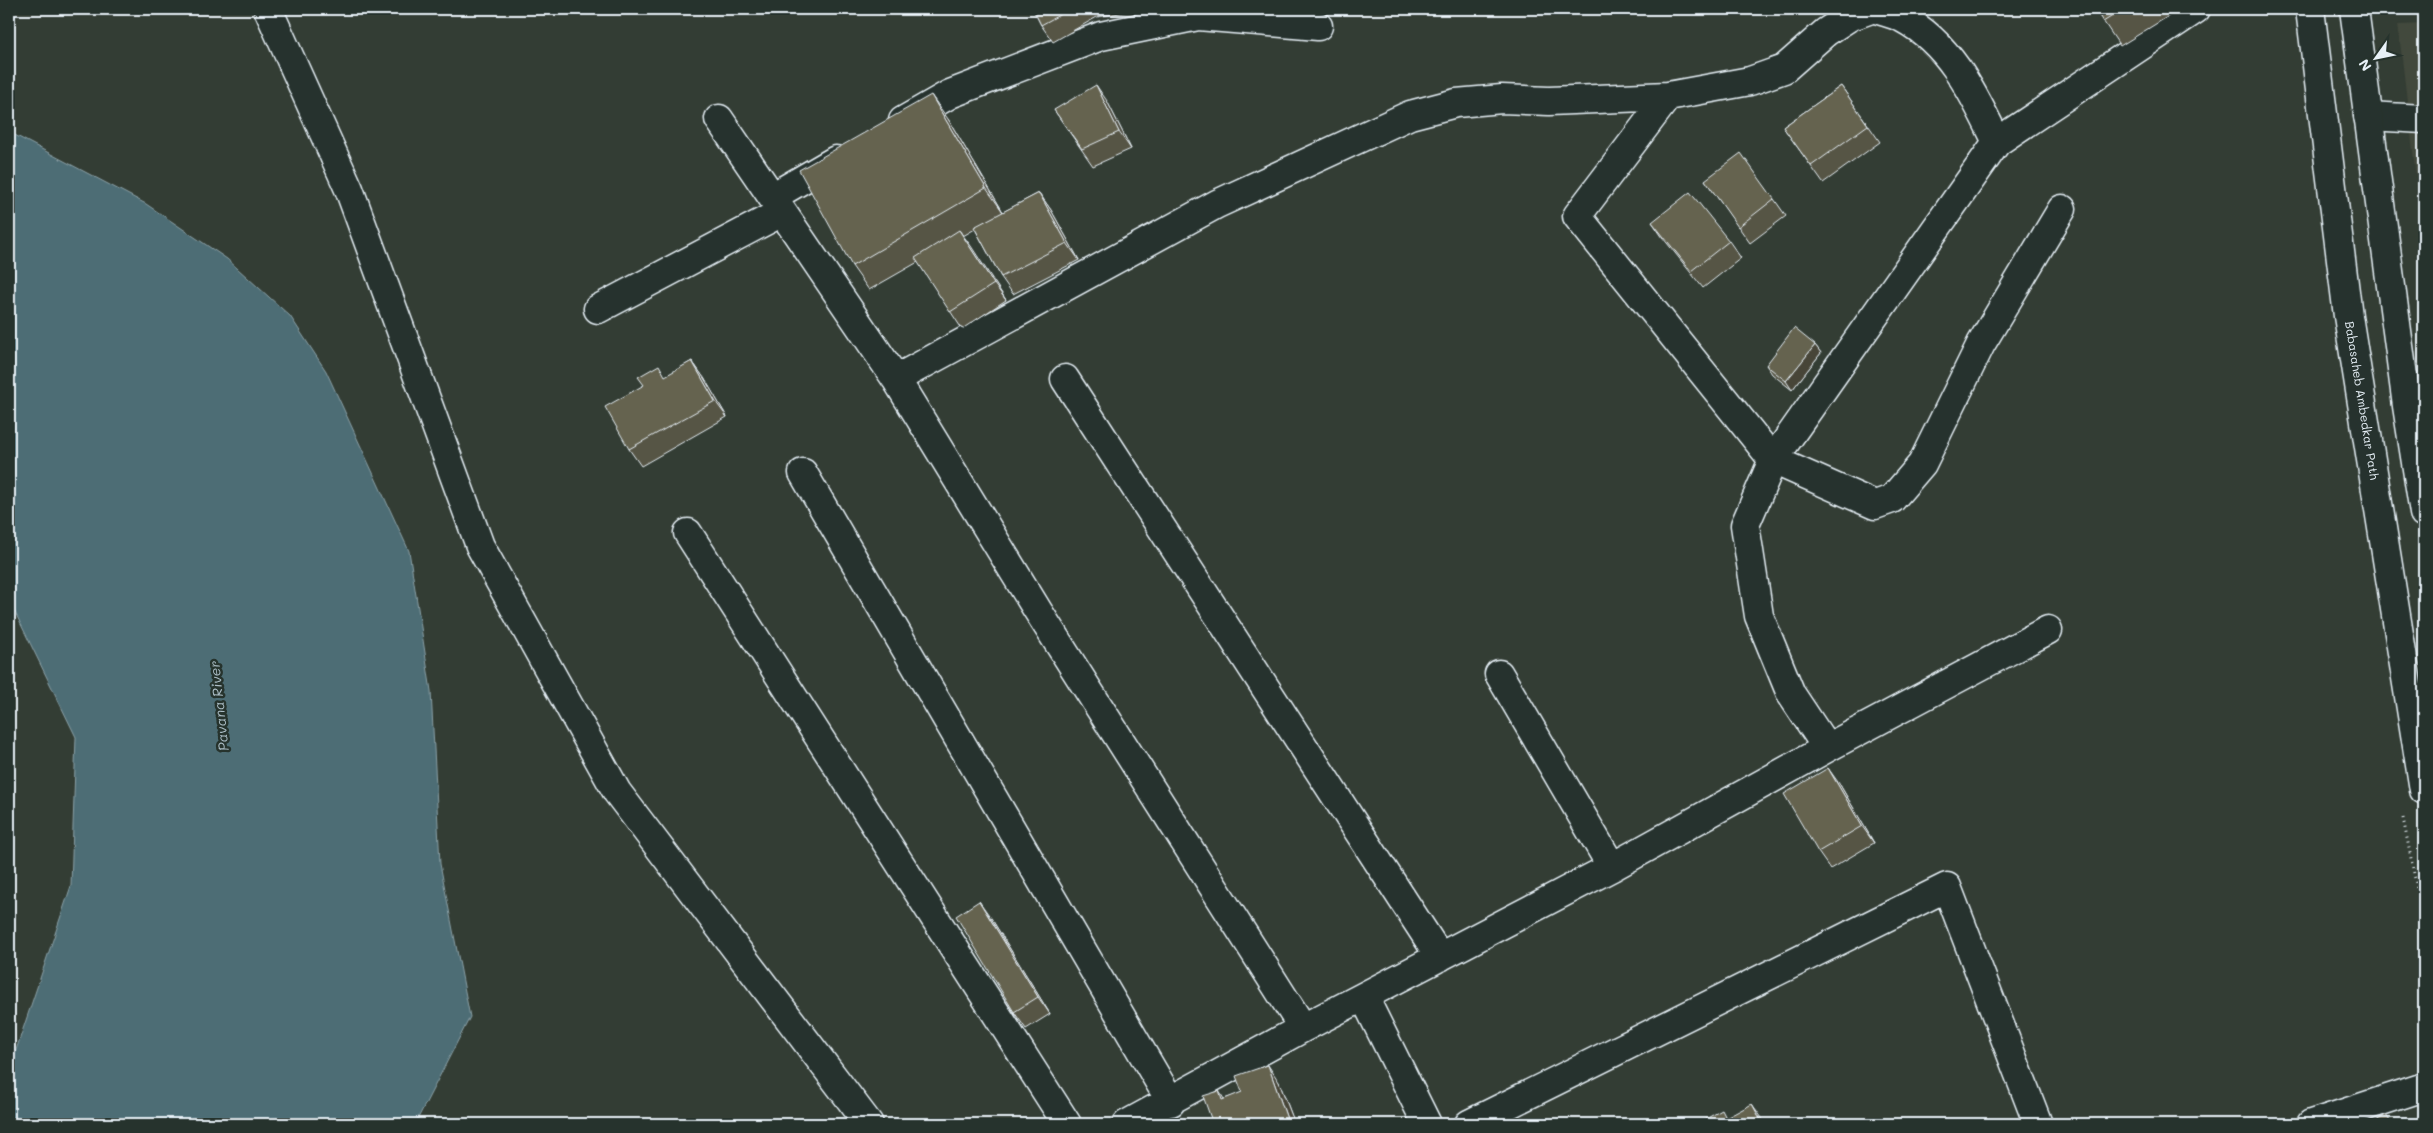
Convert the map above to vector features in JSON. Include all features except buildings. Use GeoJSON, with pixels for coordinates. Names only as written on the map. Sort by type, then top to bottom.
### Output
{"type":"FeatureCollection","features":[{"type":"Feature","properties":{"kind":"street"},"geometry":{"type":"LineString","coordinates":[[268,9],[349,189],[480,546],[617,792],[869,1124]]}},
{"type":"Feature","properties":{"kind":"street"},"geometry":{"type":"LineString","coordinates":[[1827,748],[1791,694],[1759,616],[1745,525],[1773,460],[1997,142],[2196,9]]}},
{"type":"Feature","properties":{"kind":"street","name":"Babasaheb Ambedkar Path"},"geometry":{"type":"LineString","coordinates":[[2310,9],[2348,316],[2424,790]]}},
{"type":"Feature","properties":{"kind":"street"},"geometry":{"type":"LineString","coordinates":[[2354,9],[2368,116],[2415,408],[2424,513]]}},
{"type":"Feature","properties":{"kind":"street"},"geometry":{"type":"LineString","coordinates":[[896,379],[1217,204],[1410,115],[1456,103],[1502,99],[1549,101],[1668,96],[1750,81],[1784,69],[1826,32],[1850,17],[1868,10],[1902,18],[1937,44],[1970,86],[1997,142]]}},
{"type":"Feature","properties":{"kind":"street"},"geometry":{"type":"LineString","coordinates":[[882,133],[950,94],[1101,36],[1198,16],[1318,26]]}},
{"type":"Feature","properties":{"kind":"street"},"geometry":{"type":"LineString","coordinates":[[1668,96],[1576,216],[1773,460],[1875,505],[1892,499],[1922,464],[1981,344],[2062,210]]}},
{"type":"Feature","properties":{"kind":"street"},"geometry":{"type":"LineString","coordinates":[[2368,116],[2424,119]]}},
{"type":"Feature","properties":{"kind":"street"},"geometry":{"type":"LineString","coordinates":[[719,119],[896,379],[1049,627],[1303,1028]]}},
{"type":"Feature","properties":{"kind":"street"},"geometry":{"type":"LineString","coordinates":[[598,309],[777,204],[857,148]]}},
{"type":"Feature","properties":{"kind":"street"},"geometry":{"type":"LineString","coordinates":[[1065,380],[1440,956]]}},
{"type":"Feature","properties":{"kind":"street"},"geometry":{"type":"LineString","coordinates":[[803,473],[1171,1102]]}},
{"type":"Feature","properties":{"kind":"street"},"geometry":{"type":"LineString","coordinates":[[688,533],[1067,1124]]}},
{"type":"Feature","properties":{"kind":"street"},"geometry":{"type":"LineString","coordinates":[[1127,1124],[1171,1102],[1303,1028],[1612,867],[1827,748],[2048,630]]}},
{"type":"Feature","properties":{"kind":"street"},"geometry":{"type":"LineString","coordinates":[[1498,674],[1612,867]]}},
{"type":"Feature","properties":{"kind":"street"},"geometry":{"type":"LineString","coordinates":[[1469,1124],[1948,887],[2038,1124]]}},
{"type":"Feature","properties":{"kind":"street"},"geometry":{"type":"LineString","coordinates":[[1364,997],[1427,1124]]}},
{"type":"Feature","properties":{"kind":"street"},"geometry":{"type":"LineString","coordinates":[[2311,1124],[2424,1087]]}},
{"type":"Feature","properties":{"kind":"shaded area"},"geometry":{"type":"Polygon","coordinates":[[[2424,24],[2424,245],[2398,25],[2424,24]]]}},
{"type":"Feature","properties":{"kind":"water","name":"Pavana River"},"geometry":{"type":"Polygon","coordinates":[[[9,132],[146,204],[227,259],[290,316],[326,371],[409,551],[431,691],[440,864],[470,1017],[415,1124],[9,1124],[9,1071],[71,886],[76,737],[9,600],[9,132]]]}}]}
